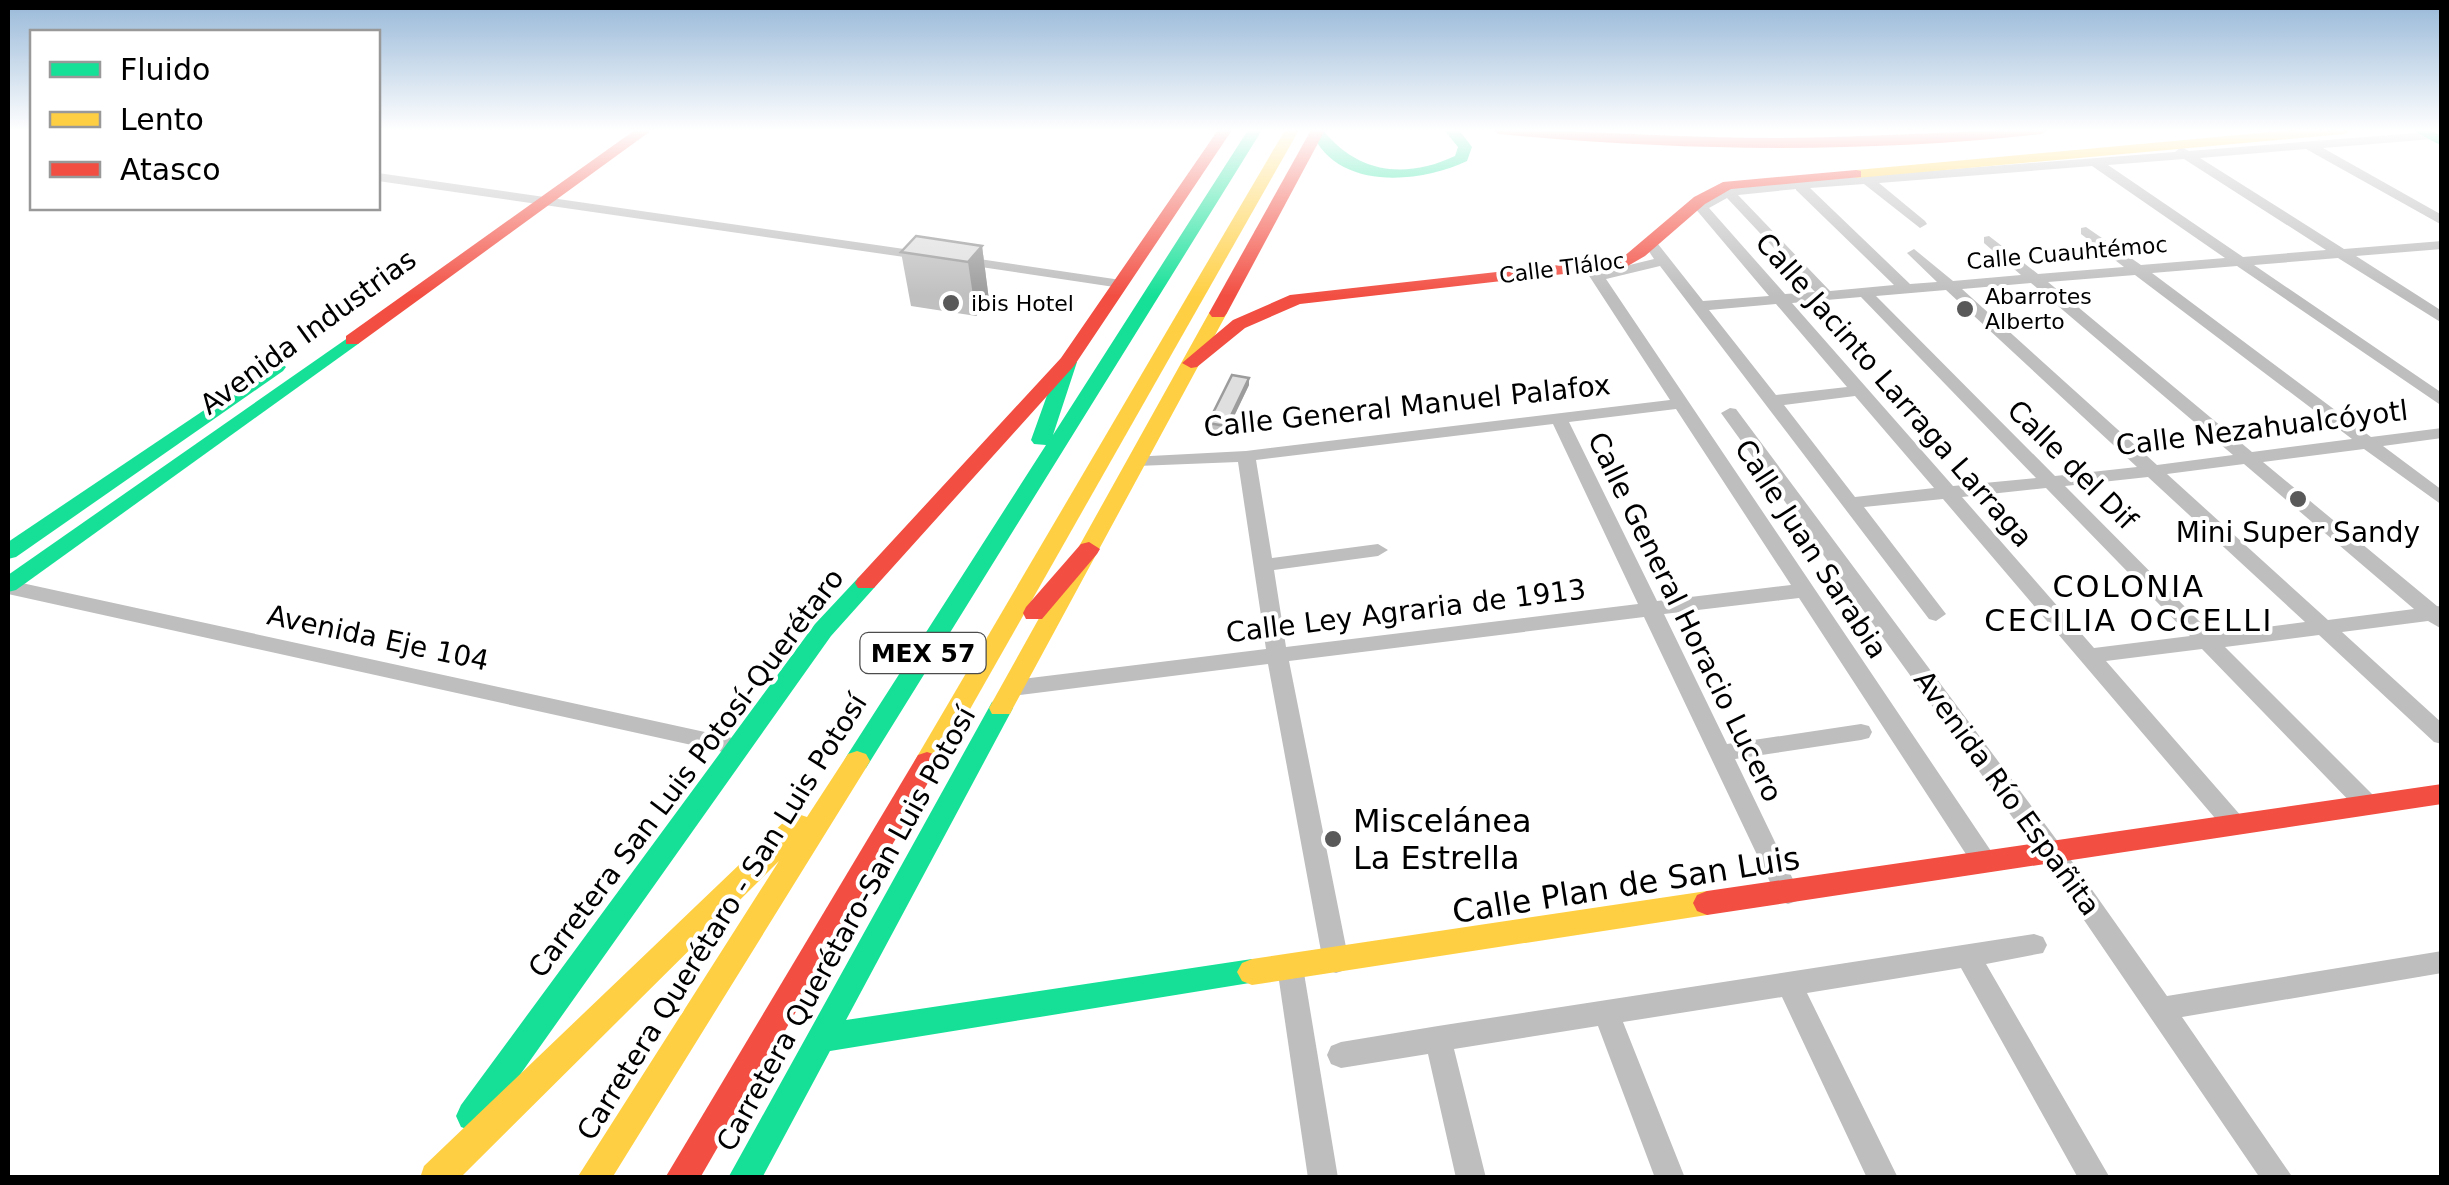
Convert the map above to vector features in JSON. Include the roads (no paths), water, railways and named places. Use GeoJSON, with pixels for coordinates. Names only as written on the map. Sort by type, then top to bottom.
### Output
{"type":"FeatureCollection","features":[{"type":"Feature","properties":{"kind":"main road","name":"Avenida Industrias"},"geometry":{"type":"LineString","coordinates":[[8,586],[550,185]]}},
{"type":"Feature","properties":{"kind":"main road","name":"Avenida Industrias"},"geometry":{"type":"LineString","coordinates":[[8,552],[554,185]]}},
{"type":"Feature","properties":{"kind":"main road","name":"Carretera San Luis Potosí-Querétaro"},"geometry":{"type":"LineString","coordinates":[[428,1178],[823,630],[1068,362],[1187,185]]}},
{"type":"Feature","properties":{"kind":"main road"},"geometry":{"type":"LineString","coordinates":[[1048,420],[1204,185]]}},
{"type":"Feature","properties":{"kind":"main road","name":"Carretera Querétaro - San Luis Potosí"},"geometry":{"type":"LineString","coordinates":[[593,1178],[1220,185]]}},
{"type":"Feature","properties":{"kind":"main road","name":"MEX 57"},"geometry":{"type":"LineString","coordinates":[[681,1178],[974,683],[1260,185]]}},
{"type":"Feature","properties":{"kind":"main road","name":"Carretera Querétaro-San Luis Potosí"},"geometry":{"type":"LineString","coordinates":[[744,1178],[1288,185]]}},
{"type":"Feature","properties":{"kind":"main road","name":"Calle Tláloc"},"geometry":{"type":"LineString","coordinates":[[1191,363],[1236,323],[1296,298],[1353,290],[1595,273],[1658,254],[1672,221],[1700,196],[1742,185]]}},
{"type":"Feature","properties":{"kind":"main road"},"geometry":{"type":"LineString","coordinates":[[1024,491],[1068,362]]}},
{"type":"Feature","properties":{"kind":"main road"},"geometry":{"type":"LineString","coordinates":[[974,683],[1089,549]]}},
{"type":"Feature","properties":{"kind":"main road"},"geometry":{"type":"LineString","coordinates":[[436,1178],[843,781]]}},
{"type":"Feature","properties":{"kind":"main road","name":"Calle Plan de San Luis"},"geometry":{"type":"LineString","coordinates":[[821,1038],[1788,894],[2042,851],[2442,794]]}},
{"type":"Feature","properties":{"kind":"street"},"geometry":{"type":"LineString","coordinates":[[436,185],[1121,284]]}},
{"type":"Feature","properties":{"kind":"street","name":"Calle Tláloc"},"geometry":{"type":"LineString","coordinates":[[1722,190],[1820,185]]}},
{"type":"Feature","properties":{"kind":"street"},"geometry":{"type":"LineString","coordinates":[[1874,185],[1920,224]]}},
{"type":"Feature","properties":{"kind":"street"},"geometry":{"type":"LineString","coordinates":[[2129,185],[2442,401]]}},
{"type":"Feature","properties":{"kind":"street"},"geometry":{"type":"LineString","coordinates":[[2235,185],[2442,318]]}},
{"type":"Feature","properties":{"kind":"street"},"geometry":{"type":"LineString","coordinates":[[2378,185],[2442,222]]}},
{"type":"Feature","properties":{"kind":"street"},"geometry":{"type":"LineString","coordinates":[[1801,187],[1906,289]]}},
{"type":"Feature","properties":{"kind":"street"},"geometry":{"type":"LineString","coordinates":[[1722,190],[1826,296]]}},
{"type":"Feature","properties":{"kind":"street","name":"Calle Jacinto Larraga Larraga"},"geometry":{"type":"LineString","coordinates":[[1722,190],[1701,206],[1709,218],[2234,824]]}},
{"type":"Feature","properties":{"kind":"street"},"geometry":{"type":"LineString","coordinates":[[2086,231],[2442,499]]}},
{"type":"Feature","properties":{"kind":"street"},"geometry":{"type":"LineString","coordinates":[[1989,240],[2438,616]]}},
{"type":"Feature","properties":{"kind":"street","name":"Calle Cuauhtémoc"},"geometry":{"type":"LineString","coordinates":[[1697,306],[2442,245]]}},
{"type":"Feature","properties":{"kind":"street"},"geometry":{"type":"LineString","coordinates":[[1658,254],[1936,614]]}},
{"type":"Feature","properties":{"kind":"street"},"geometry":{"type":"LineString","coordinates":[[1914,254],[2442,736]]}},
{"type":"Feature","properties":{"kind":"street","name":"Calle Juan Sarabia"},"geometry":{"type":"LineString","coordinates":[[1595,273],[1990,860]]}},
{"type":"Feature","properties":{"kind":"street","name":"Calle del Dif"},"geometry":{"type":"LineString","coordinates":[[1864,292],[2368,805]]}},
{"type":"Feature","properties":{"kind":"street"},"geometry":{"type":"LineString","coordinates":[[1771,401],[1859,391]]}},
{"type":"Feature","properties":{"kind":"street","name":"Calle General Manuel Palafox"},"geometry":{"type":"LineString","coordinates":[[1137,461],[1180,455],[1206,459],[1246,456],[1683,403]]}},
{"type":"Feature","properties":{"kind":"street","name":"Avenida Río Españita"},"geometry":{"type":"LineString","coordinates":[[1730,413],[2278,1178]]}},
{"type":"Feature","properties":{"kind":"street","name":"Calle General Horacio Lucero"},"geometry":{"type":"LineString","coordinates":[[1559,418],[1788,894]]}},
{"type":"Feature","properties":{"kind":"street","name":"Calle Nezahualcóyotl"},"geometry":{"type":"LineString","coordinates":[[1850,503],[2151,471],[2442,433]]}},
{"type":"Feature","properties":{"kind":"street"},"geometry":{"type":"LineString","coordinates":[[1246,456],[1277,655],[1336,962]]}},
{"type":"Feature","properties":{"kind":"street"},"geometry":{"type":"LineString","coordinates":[[1263,565],[1378,550]]}},
{"type":"Feature","properties":{"kind":"street","name":"Avenida Eje 104"},"geometry":{"type":"LineString","coordinates":[[8,586],[736,748]]}},
{"type":"Feature","properties":{"kind":"street","name":"Calle Ley Agraria de 1913"},"geometry":{"type":"LineString","coordinates":[[1013,688],[1806,590]]}},
{"type":"Feature","properties":{"kind":"street"},"geometry":{"type":"LineString","coordinates":[[2089,656],[2438,616]]}},
{"type":"Feature","properties":{"kind":"street"},"geometry":{"type":"LineString","coordinates":[[1720,753],[1861,732]]}},
{"type":"Feature","properties":{"kind":"street"},"geometry":{"type":"LineString","coordinates":[[1342,1055],[2034,945]]}},
{"type":"Feature","properties":{"kind":"street"},"geometry":{"type":"LineString","coordinates":[[1966,956],[2095,1178]]}},
{"type":"Feature","properties":{"kind":"street"},"geometry":{"type":"LineString","coordinates":[[2160,1010],[2442,962]]}},
{"type":"Feature","properties":{"kind":"street"},"geometry":{"type":"LineString","coordinates":[[1290,967],[1323,1178]]}},
{"type":"Feature","properties":{"kind":"street"},"geometry":{"type":"LineString","coordinates":[[1789,984],[1883,1178]]}},
{"type":"Feature","properties":{"kind":"street"},"geometry":{"type":"LineString","coordinates":[[1606,1013],[1670,1178]]}},
{"type":"Feature","properties":{"kind":"street"},"geometry":{"type":"LineString","coordinates":[[1438,1038],[1472,1178]]}},
{"type":"Feature","properties":{"kind":"place","name":"ibis Hotel"},"geometry":{"type":"Point","coordinates":[951,303]}},
{"type":"Feature","properties":{"kind":"place","name":"Abarrotes Alberto"},"geometry":{"type":"Point","coordinates":[1965,309]}},
{"type":"Feature","properties":{"kind":"place","name":"Mini Super Sandy"},"geometry":{"type":"Point","coordinates":[2298,499]}},
{"type":"Feature","properties":{"kind":"place","name":"Miscelánea La Estrella"},"geometry":{"type":"Point","coordinates":[1333,839]}},
{"type":"Feature","properties":{"kind":"district","name":"COLONIA CECILIA OCCELLI"},"geometry":{"type":"Point","coordinates":[2129,603]}}]}
